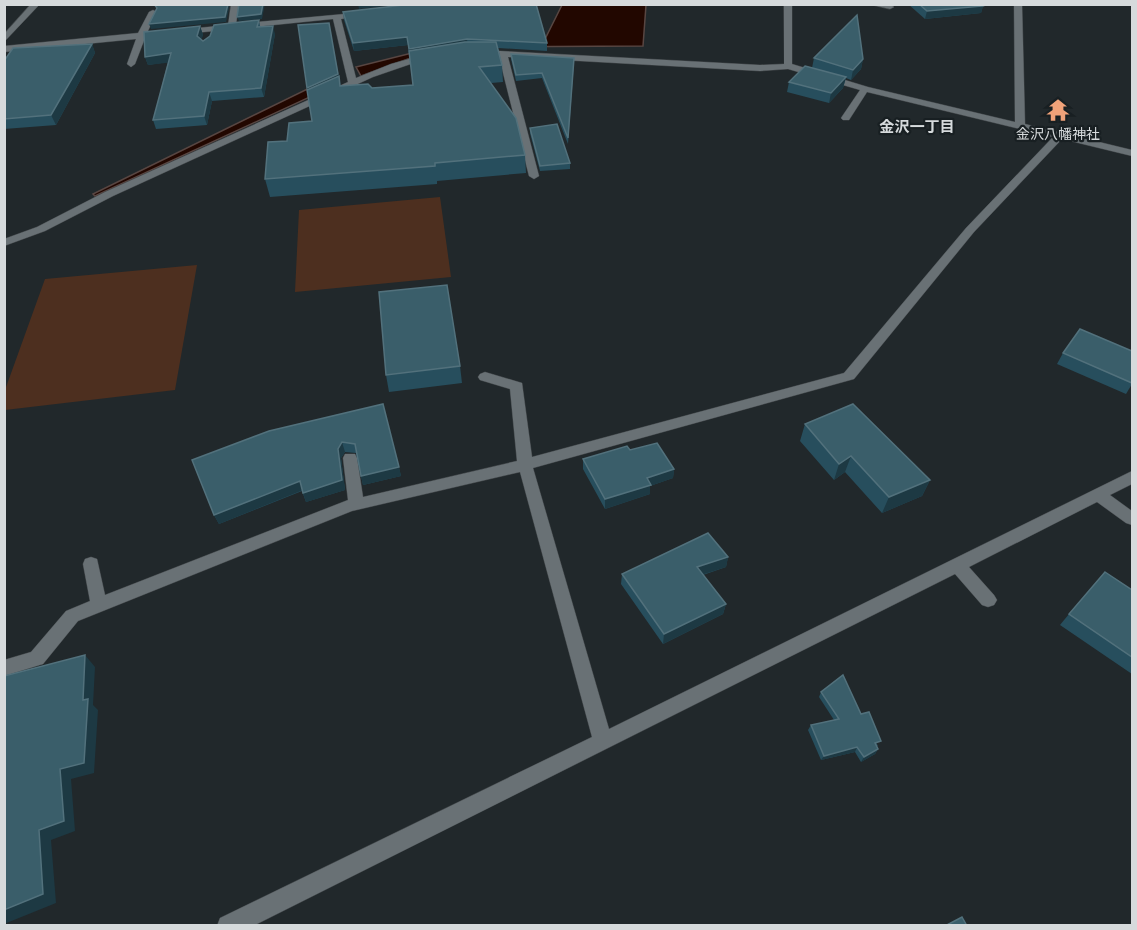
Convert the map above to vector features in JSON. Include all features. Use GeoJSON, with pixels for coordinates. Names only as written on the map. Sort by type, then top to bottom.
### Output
{"type":"FeatureCollection","features":[{"type":"Feature","properties":{"kind":"street"},"geometry":{"type":"LineString","coordinates":[[4,40],[36,4]]}},
{"type":"Feature","properties":{"kind":"street"},"geometry":{"type":"LineString","coordinates":[[232,26],[235,4]]}},
{"type":"Feature","properties":{"kind":"street"},"geometry":{"type":"LineString","coordinates":[[788,66],[789,4]]}},
{"type":"Feature","properties":{"kind":"street"},"geometry":{"type":"LineString","coordinates":[[872,4],[890,7]]}},
{"type":"Feature","properties":{"kind":"street"},"geometry":{"type":"LineString","coordinates":[[1018,4],[1020,125]]}},
{"type":"Feature","properties":{"kind":"street"},"geometry":{"type":"LineString","coordinates":[[131,64],[153,12]]}},
{"type":"Feature","properties":{"kind":"street"},"geometry":{"type":"LineString","coordinates":[[4,49],[210,32],[232,26],[370,14]]}},
{"type":"Feature","properties":{"kind":"street"},"geometry":{"type":"LineString","coordinates":[[337,17],[353,83]]}},
{"type":"Feature","properties":{"kind":"street"},"geometry":{"type":"LineString","coordinates":[[468,52],[760,68],[788,66],[865,89],[1132,153]]}},
{"type":"Feature","properties":{"kind":"street"},"geometry":{"type":"LineString","coordinates":[[503,54],[534,176]]}},
{"type":"Feature","properties":{"kind":"street"},"geometry":{"type":"LineString","coordinates":[[4,243],[41,229],[110,194],[353,83],[394,66],[438,55]]}},
{"type":"Feature","properties":{"kind":"street"},"geometry":{"type":"LineString","coordinates":[[846,118],[865,89]]}},
{"type":"Feature","properties":{"kind":"street"},"geometry":{"type":"LineString","coordinates":[[4,668],[37,658],[72,616],[356,504],[525,465],[849,376],[970,230],[1060,135]]}},
{"type":"Feature","properties":{"kind":"street"},"geometry":{"type":"LineString","coordinates":[[485,378],[517,386],[525,465],[603,742]]}},
{"type":"Feature","properties":{"kind":"street"},"geometry":{"type":"LineString","coordinates":[[350,458],[356,504]]}},
{"type":"Feature","properties":{"kind":"street"},"geometry":{"type":"LineString","coordinates":[[228,926],[603,742],[1132,477]]}},
{"type":"Feature","properties":{"kind":"street"},"geometry":{"type":"LineString","coordinates":[[1098,494],[1132,519]]}},
{"type":"Feature","properties":{"kind":"street"},"geometry":{"type":"LineString","coordinates":[[91,564],[99,606]]}},
{"type":"Feature","properties":{"kind":"street"},"geometry":{"type":"LineString","coordinates":[[957,565],[988,600]]}},
{"type":"Feature","properties":{"kind":"shaded area"},"geometry":{"type":"Polygon","coordinates":[[[562,5],[646,5],[643,46],[461,47],[430,51],[361,76],[356,67],[424,50],[545,39],[562,5]]]}},
{"type":"Feature","properties":{"kind":"shaded area"},"geometry":{"type":"Polygon","coordinates":[[[334,76],[338,84],[95,196],[93,194],[334,76]]]}},
{"type":"Feature","properties":{"kind":"shaded area"},"geometry":{"type":"Polygon","coordinates":[[[440,197],[451,277],[295,292],[299,210],[440,197]]]}},
{"type":"Feature","properties":{"kind":"shaded area"},"geometry":{"type":"Polygon","coordinates":[[[197,265],[175,390],[5,410],[5,390],[45,279],[197,265]]]}},
{"type":"Feature","properties":{"kind":"building"},"geometry":{"type":"Polygon","coordinates":[[[154,4],[228,4],[225,17],[149,24],[157,8],[154,4]]]}},
{"type":"Feature","properties":{"kind":"building"},"geometry":{"type":"Polygon","coordinates":[[[239,4],[263,4],[261,14],[237,17],[239,4]]]}},
{"type":"Feature","properties":{"kind":"building"},"geometry":{"type":"Polygon","coordinates":[[[412,4],[536,4],[547,43],[467,39],[409,49],[407,37],[353,43],[343,12],[412,4]]]}},
{"type":"Feature","properties":{"kind":"building"},"geometry":{"type":"Polygon","coordinates":[[[919,4],[981,4],[983,6],[927,11],[919,4]]]}},
{"type":"Feature","properties":{"kind":"building"},"geometry":{"type":"Polygon","coordinates":[[[857,15],[863,59],[853,70],[814,58],[857,15]]]}},
{"type":"Feature","properties":{"kind":"building"},"geometry":{"type":"Polygon","coordinates":[[[259,20],[257,27],[273,26],[261,88],[209,92],[204,116],[153,120],[171,53],[145,57],[144,32],[200,26],[197,36],[203,41],[210,36],[214,25],[259,20]]]}},
{"type":"Feature","properties":{"kind":"building"},"geometry":{"type":"Polygon","coordinates":[[[329,23],[338,74],[307,88],[298,25],[329,23]]]}},
{"type":"Feature","properties":{"kind":"building"},"geometry":{"type":"Polygon","coordinates":[[[465,42],[496,42],[502,65],[479,67],[516,118],[525,155],[435,163],[435,166],[265,179],[268,142],[287,141],[289,123],[312,121],[307,90],[339,76],[340,86],[368,84],[372,88],[413,85],[409,51],[465,42]]]}},
{"type":"Feature","properties":{"kind":"building"},"geometry":{"type":"Polygon","coordinates":[[[92,44],[51,115],[4,119],[4,61],[13,48],[92,44]]]}},
{"type":"Feature","properties":{"kind":"building"},"geometry":{"type":"Polygon","coordinates":[[[511,54],[574,58],[568,138],[542,73],[516,75],[511,54]]]}},
{"type":"Feature","properties":{"kind":"building"},"geometry":{"type":"Polygon","coordinates":[[[805,66],[846,77],[831,93],[789,82],[805,66]]]}},
{"type":"Feature","properties":{"kind":"building"},"geometry":{"type":"Polygon","coordinates":[[[557,124],[570,163],[540,166],[530,128],[557,124]]]}},
{"type":"Feature","properties":{"kind":"building"},"geometry":{"type":"Polygon","coordinates":[[[447,285],[460,366],[386,375],[379,292],[447,285]]]}},
{"type":"Feature","properties":{"kind":"building"},"geometry":{"type":"Polygon","coordinates":[[[1080,329],[1132,351],[1132,383],[1063,353],[1080,329]]]}},
{"type":"Feature","properties":{"kind":"building"},"geometry":{"type":"Polygon","coordinates":[[[383,404],[399,467],[361,476],[355,444],[342,442],[338,449],[342,480],[303,493],[300,481],[214,515],[192,460],[269,431],[383,404]]]}},
{"type":"Feature","properties":{"kind":"building"},"geometry":{"type":"Polygon","coordinates":[[[853,404],[930,480],[889,497],[851,456],[839,464],[805,424],[853,404]]]}},
{"type":"Feature","properties":{"kind":"building"},"geometry":{"type":"Polygon","coordinates":[[[657,443],[674,469],[647,478],[651,485],[605,499],[583,459],[627,446],[630,450],[657,443]]]}},
{"type":"Feature","properties":{"kind":"building"},"geometry":{"type":"Polygon","coordinates":[[[708,533],[728,557],[697,567],[726,604],[664,634],[622,574],[708,533]]]}},
{"type":"Feature","properties":{"kind":"building"},"geometry":{"type":"Polygon","coordinates":[[[1105,572],[1132,590],[1132,657],[1069,614],[1105,572]]]}},
{"type":"Feature","properties":{"kind":"building"},"geometry":{"type":"Polygon","coordinates":[[[85,655],[83,700],[88,699],[84,763],[60,769],[64,821],[39,830],[43,894],[4,910],[4,676],[85,655]]]}},
{"type":"Feature","properties":{"kind":"building"},"geometry":{"type":"Polygon","coordinates":[[[843,675],[861,714],[869,712],[881,741],[875,743],[878,749],[864,757],[857,747],[824,756],[811,725],[839,719],[821,692],[843,675]]]}},
{"type":"Feature","properties":{"kind":"building"},"geometry":{"type":"Polygon","coordinates":[[[962,917],[967,926],[945,926],[962,917]]]}},
{"type":"Feature","properties":{"kind":"place","name":"金沢八幡神社"},"geometry":{"type":"Point","coordinates":[1058,110]}},
{"type":"Feature","properties":{"kind":"district","name":"金沢一丁目"},"geometry":{"type":"Point","coordinates":[917,127]}}]}
